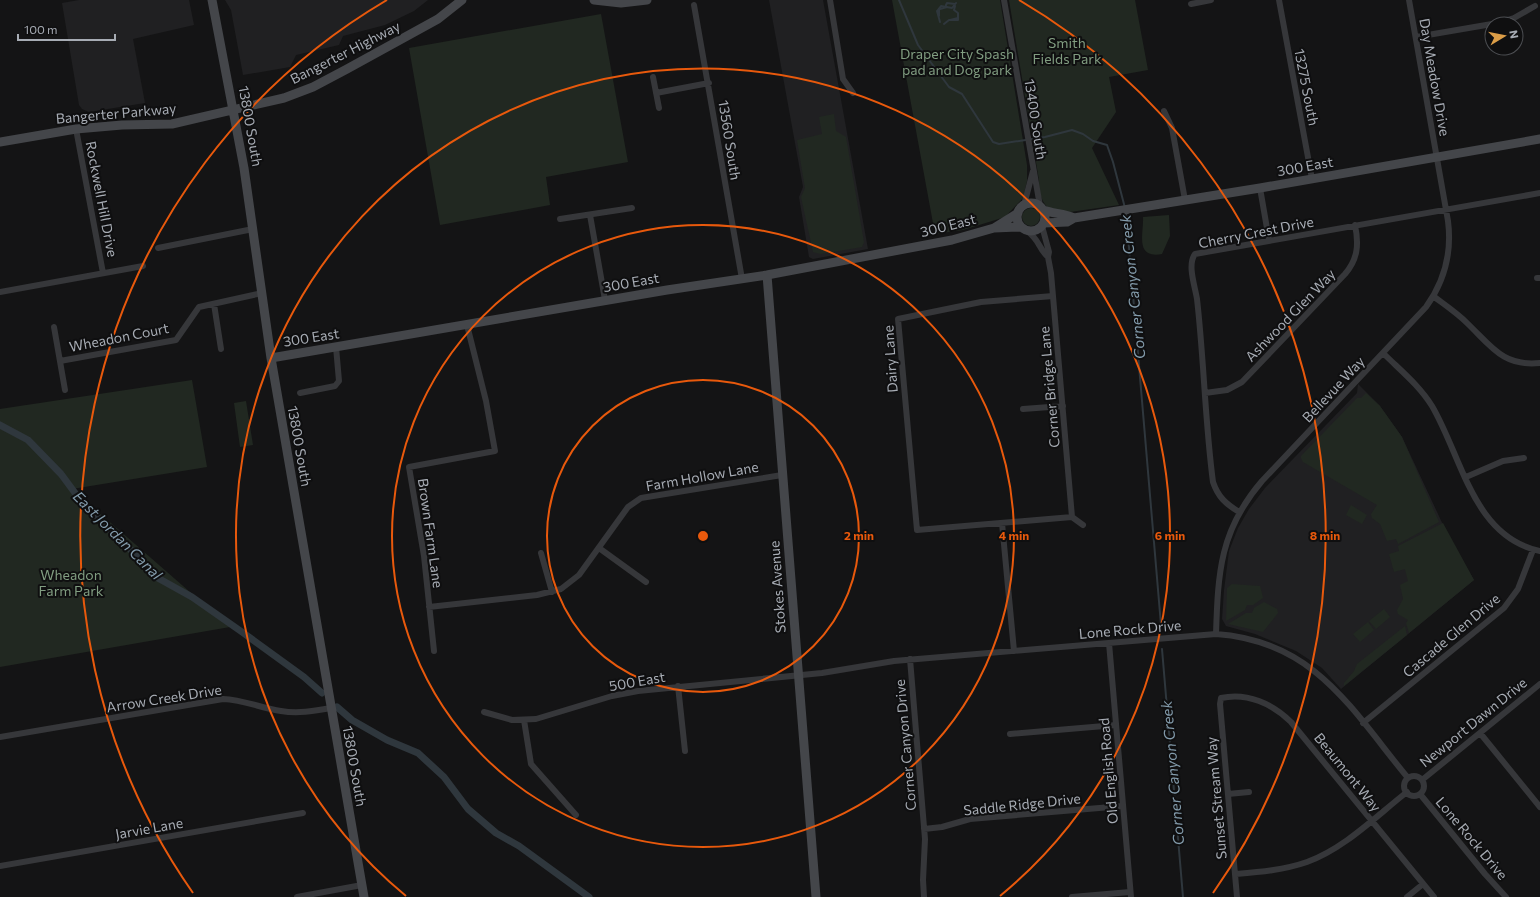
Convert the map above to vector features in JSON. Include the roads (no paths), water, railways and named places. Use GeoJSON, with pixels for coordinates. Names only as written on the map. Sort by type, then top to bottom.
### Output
{"type":"FeatureCollection","features":[{"type":"Feature","properties":{"kind":"main road","name":"13800 South"},"geometry":{"type":"LineString","coordinates":[[212,0],[234,111],[253,229],[271,358],[364,897]]}},
{"type":"Feature","properties":{"kind":"main road","name":"Bangerter Highway"},"geometry":{"type":"LineString","coordinates":[[234,111],[284,98],[313,87],[438,19],[462,0]]}},
{"type":"Feature","properties":{"kind":"main road"},"geometry":{"type":"LineString","coordinates":[[594,0],[621,3],[647,0]]}},
{"type":"Feature","properties":{"kind":"main road","name":"Bangerter Parkway"},"geometry":{"type":"LineString","coordinates":[[0,142],[76,129],[122,125],[172,124],[234,111]]}},
{"type":"Feature","properties":{"kind":"main road","name":"300 East"},"geometry":{"type":"LineString","coordinates":[[1043,224],[1066,222],[1074,218],[1260,188],[1540,139]]}},
{"type":"Feature","properties":{"kind":"main road"},"geometry":{"type":"LineString","coordinates":[[1032,203],[1042,208],[1045,216],[1043,224],[1036,231],[1024,229],[1017,220],[1018,213],[1024,205],[1032,203]]}},
{"type":"Feature","properties":{"kind":"main road","name":"300 East"},"geometry":{"type":"LineString","coordinates":[[1042,208],[1052,213],[1066,214],[1074,218]]}},
{"type":"Feature","properties":{"kind":"main road","name":"300 East"},"geometry":{"type":"LineString","coordinates":[[271,358],[605,300],[767,275],[952,240],[994,228],[1018,213]]}},
{"type":"Feature","properties":{"kind":"main road","name":"300 East"},"geometry":{"type":"LineString","coordinates":[[994,228],[1024,229]]}},
{"type":"Feature","properties":{"kind":"main road","name":"Stokes Avenue"},"geometry":{"type":"LineString","coordinates":[[767,275],[816,897]]}},
{"type":"Feature","properties":{"kind":"street"},"geometry":{"type":"LineString","coordinates":[[830,0],[844,79],[853,93]]}},
{"type":"Feature","properties":{"kind":"street","name":"13400 South"},"geometry":{"type":"LineString","coordinates":[[1004,0],[1033,172],[1042,208]]}},
{"type":"Feature","properties":{"kind":"street"},"geometry":{"type":"LineString","coordinates":[[1191,4],[1211,0]]}},
{"type":"Feature","properties":{"kind":"street","name":"13275 South"},"geometry":{"type":"LineString","coordinates":[[1279,0],[1312,179]]}},
{"type":"Feature","properties":{"kind":"street","name":"Day Meadow Drive"},"geometry":{"type":"LineString","coordinates":[[1409,0],[1437,157]]}},
{"type":"Feature","properties":{"kind":"street","name":"13560 South"},"geometry":{"type":"LineString","coordinates":[[694,5],[742,279]]}},
{"type":"Feature","properties":{"kind":"street"},"geometry":{"type":"LineString","coordinates":[[1518,16],[1535,6]]}},
{"type":"Feature","properties":{"kind":"street"},"geometry":{"type":"LineString","coordinates":[[1416,37],[1484,26]]}},
{"type":"Feature","properties":{"kind":"street"},"geometry":{"type":"LineString","coordinates":[[653,77],[659,108]]}},
{"type":"Feature","properties":{"kind":"street"},"geometry":{"type":"LineString","coordinates":[[656,92],[708,83]]}},
{"type":"Feature","properties":{"kind":"street"},"geometry":{"type":"LineString","coordinates":[[1164,111],[1172,128],[1185,200]]}},
{"type":"Feature","properties":{"kind":"street","name":"Rockwell Hill Drive"},"geometry":{"type":"LineString","coordinates":[[76,129],[103,273]]}},
{"type":"Feature","properties":{"kind":"street","name":"Bellevue Way"},"geometry":{"type":"LineString","coordinates":[[1216,634],[1218,574],[1228,536],[1239,512],[1262,482],[1421,312],[1433,296],[1444,272],[1448,255],[1449,229],[1437,157]]}},
{"type":"Feature","properties":{"kind":"street","name":"13400 South"},"geometry":{"type":"LineString","coordinates":[[1024,205],[1033,172]]}},
{"type":"Feature","properties":{"kind":"street"},"geometry":{"type":"LineString","coordinates":[[1260,188],[1269,240]]}},
{"type":"Feature","properties":{"kind":"street","name":"Cherry Crest Drive"},"geometry":{"type":"LineString","coordinates":[[1239,512],[1225,503],[1218,494],[1213,482],[1192,258],[1198,253],[1540,193]]}},
{"type":"Feature","properties":{"kind":"street"},"geometry":{"type":"LineString","coordinates":[[560,219],[632,208]]}},
{"type":"Feature","properties":{"kind":"street"},"geometry":{"type":"LineString","coordinates":[[590,215],[605,300]]}},
{"type":"Feature","properties":{"kind":"street","name":"Corner Bridge Lane"},"geometry":{"type":"LineString","coordinates":[[1043,224],[1052,273],[1072,517]]}},
{"type":"Feature","properties":{"kind":"street","name":"Ashwood Glen Way"},"geometry":{"type":"LineString","coordinates":[[1205,393],[1227,390],[1242,382],[1346,274],[1352,266],[1357,250],[1355,225]]}},
{"type":"Feature","properties":{"kind":"street"},"geometry":{"type":"LineString","coordinates":[[158,248],[253,229]]}},
{"type":"Feature","properties":{"kind":"street","name":"Corner Bridge Lane"},"geometry":{"type":"LineString","coordinates":[[1024,229],[1038,240],[1044,253],[1048,257]]}},
{"type":"Feature","properties":{"kind":"street"},"geometry":{"type":"LineString","coordinates":[[0,292],[143,266]]}},
{"type":"Feature","properties":{"kind":"street","name":"Wheadon Court"},"geometry":{"type":"LineString","coordinates":[[60,361],[176,340],[199,307],[262,293]]}},
{"type":"Feature","properties":{"kind":"street","name":"Dairy Lane"},"geometry":{"type":"LineString","coordinates":[[1002,523],[917,530],[898,318],[981,302],[1054,296]]}},
{"type":"Feature","properties":{"kind":"street"},"geometry":{"type":"LineString","coordinates":[[1433,296],[1456,313],[1498,354],[1514,362],[1540,363]]}},
{"type":"Feature","properties":{"kind":"street"},"geometry":{"type":"LineString","coordinates":[[214,304],[222,349]]}},
{"type":"Feature","properties":{"kind":"street","name":"Brown Farm Lane"},"geometry":{"type":"LineString","coordinates":[[434,651],[420,529],[409,467],[495,451],[486,401],[467,325]]}},
{"type":"Feature","properties":{"kind":"street","name":"Wheadon Court"},"geometry":{"type":"LineString","coordinates":[[54,327],[65,390]]}},
{"type":"Feature","properties":{"kind":"street"},"geometry":{"type":"LineString","coordinates":[[300,393],[334,386],[339,381],[336,347]]}},
{"type":"Feature","properties":{"kind":"street"},"geometry":{"type":"LineString","coordinates":[[1383,353],[1426,396],[1438,418],[1478,504],[1491,522],[1506,537],[1540,552]]}},
{"type":"Feature","properties":{"kind":"street"},"geometry":{"type":"LineString","coordinates":[[1023,409],[1063,406]]}},
{"type":"Feature","properties":{"kind":"street"},"geometry":{"type":"LineString","coordinates":[[1466,477],[1503,461],[1524,458]]}},
{"type":"Feature","properties":{"kind":"street","name":"Farm Hollow Lane"},"geometry":{"type":"LineString","coordinates":[[429,607],[552,592],[574,580],[628,507],[641,498],[782,475]]}},
{"type":"Feature","properties":{"kind":"street"},"geometry":{"type":"LineString","coordinates":[[1014,651],[1002,523],[1072,517],[1083,525]]}},
{"type":"Feature","properties":{"kind":"street"},"geometry":{"type":"LineString","coordinates":[[599,548],[646,582]]}},
{"type":"Feature","properties":{"kind":"street","name":"Cascade Glen Drive"},"geometry":{"type":"LineString","coordinates":[[1363,723],[1504,608],[1518,589],[1533,550]]}},
{"type":"Feature","properties":{"kind":"street"},"geometry":{"type":"LineString","coordinates":[[541,553],[552,592]]}},
{"type":"Feature","properties":{"kind":"street","name":"Lone Rock Drive"},"geometry":{"type":"LineString","coordinates":[[798,675],[910,659],[1216,634],[1257,641],[1296,658],[1323,677],[1408,778]]}},
{"type":"Feature","properties":{"kind":"street","name":"Old English Road"},"geometry":{"type":"LineString","coordinates":[[1109,643],[1130,894]]}},
{"type":"Feature","properties":{"kind":"street","name":"Corner Canyon Drive"},"geometry":{"type":"LineString","coordinates":[[910,659],[924,829],[924,897]]}},
{"type":"Feature","properties":{"kind":"street","name":"500 East"},"geometry":{"type":"LineString","coordinates":[[484,712],[506,719],[524,720],[541,718],[612,696],[678,686],[798,675]]}},
{"type":"Feature","properties":{"kind":"street","name":"Newport Dawn Drive"},"geometry":{"type":"LineString","coordinates":[[1422,780],[1540,684]]}},
{"type":"Feature","properties":{"kind":"street"},"geometry":{"type":"LineString","coordinates":[[678,686],[685,751]]}},
{"type":"Feature","properties":{"kind":"street","name":"Beaumont Way"},"geometry":{"type":"LineString","coordinates":[[1221,698],[1234,696],[1257,700],[1286,716],[1434,897]]}},
{"type":"Feature","properties":{"kind":"street","name":"Sunset Stream Way"},"geometry":{"type":"LineString","coordinates":[[1221,698],[1220,710],[1236,897]]}},
{"type":"Feature","properties":{"kind":"street","name":"Arrow Creek Drive"},"geometry":{"type":"LineString","coordinates":[[0,737],[218,700],[240,700],[287,712],[309,712],[331,708]]}},
{"type":"Feature","properties":{"kind":"street"},"geometry":{"type":"LineString","coordinates":[[524,720],[531,764],[576,816]]}},
{"type":"Feature","properties":{"kind":"street"},"geometry":{"type":"LineString","coordinates":[[1010,734],[1116,725]]}},
{"type":"Feature","properties":{"kind":"street"},"geometry":{"type":"LineString","coordinates":[[1480,733],[1540,807]]}},
{"type":"Feature","properties":{"kind":"street"},"geometry":{"type":"LineString","coordinates":[[1415,776],[1422,780],[1424,787],[1420,794],[1412,796],[1407,792],[1404,784],[1408,778],[1415,776]]}},
{"type":"Feature","properties":{"kind":"street"},"geometry":{"type":"LineString","coordinates":[[1228,794],[1249,792]]}},
{"type":"Feature","properties":{"kind":"street"},"geometry":{"type":"LineString","coordinates":[[1235,874],[1274,870],[1307,862],[1337,847],[1407,792]]}},
{"type":"Feature","properties":{"kind":"street","name":"Lone Rock Drive"},"geometry":{"type":"LineString","coordinates":[[1420,794],[1485,874],[1506,897]]}},
{"type":"Feature","properties":{"kind":"street","name":"Saddle Ridge Drive"},"geometry":{"type":"LineString","coordinates":[[924,829],[942,827],[970,819],[1123,806]]}},
{"type":"Feature","properties":{"kind":"street","name":"Jarvie Lane"},"geometry":{"type":"LineString","coordinates":[[0,866],[303,813]]}},
{"type":"Feature","properties":{"kind":"street"},"geometry":{"type":"LineString","coordinates":[[1407,897],[1423,884]]}},
{"type":"Feature","properties":{"kind":"street"},"geometry":{"type":"LineString","coordinates":[[297,897],[362,885]]}},
{"type":"Feature","properties":{"kind":"street"},"geometry":{"type":"LineString","coordinates":[[1072,897],[1130,894]]}},
{"type":"Feature","properties":{"kind":"waterway","name":"Corner Canyon Creek"},"geometry":{"type":"LineString","coordinates":[[899,0],[918,45],[949,87],[962,94],[993,142],[999,144],[1045,137],[1072,130],[1083,134],[1093,141],[1107,145],[1125,208]]}},
{"type":"Feature","properties":{"kind":"waterway"},"geometry":{"type":"LineString","coordinates":[[946,5],[947,3],[955,4]]}},
{"type":"Feature","properties":{"kind":"waterway"},"geometry":{"type":"LineString","coordinates":[[940,22],[937,11],[941,6],[952,8],[956,3]]}},
{"type":"Feature","properties":{"kind":"waterway"},"geometry":{"type":"LineString","coordinates":[[944,24],[949,20],[958,20],[958,13],[954,10],[955,6]]}},
{"type":"Feature","properties":{"kind":"waterway"},"geometry":{"type":"LineString","coordinates":[[940,9],[947,7]]}},
{"type":"Feature","properties":{"kind":"waterway"},"geometry":{"type":"LineString","coordinates":[[939,9],[939,16]]}},
{"type":"Feature","properties":{"kind":"waterway"},"geometry":{"type":"LineString","coordinates":[[950,20],[958,18]]}},
{"type":"Feature","properties":{"kind":"waterway","name":"Corner Canyon Creek"},"geometry":{"type":"LineString","coordinates":[[1126,212],[1161,625]]}},
{"type":"Feature","properties":{"kind":"waterway","name":"East Jordan Canal"},"geometry":{"type":"LineString","coordinates":[[0,425],[28,440],[61,474],[81,501],[156,577],[192,597],[304,677],[322,693]]}},
{"type":"Feature","properties":{"kind":"waterway","name":"Corner Canyon Creek"},"geometry":{"type":"LineString","coordinates":[[1162,649],[1183,897]]}},
{"type":"Feature","properties":{"kind":"waterway","name":"East Jordan Canal"},"geometry":{"type":"LineString","coordinates":[[337,707],[352,720],[387,740],[418,753],[444,777],[468,809],[496,833],[519,846],[589,897]]}},
{"type":"Feature","properties":{"kind":"park label","name":"Smith Fields Park"},"geometry":{"type":"Point","coordinates":[1067,50]}},
{"type":"Feature","properties":{"kind":"park label","name":"Draper City Spash pad and Dog park"},"geometry":{"type":"Point","coordinates":[957,62]}},
{"type":"Feature","properties":{"kind":"park label","name":"Wheadon Farm Park"},"geometry":{"type":"Point","coordinates":[71,582]}}]}
